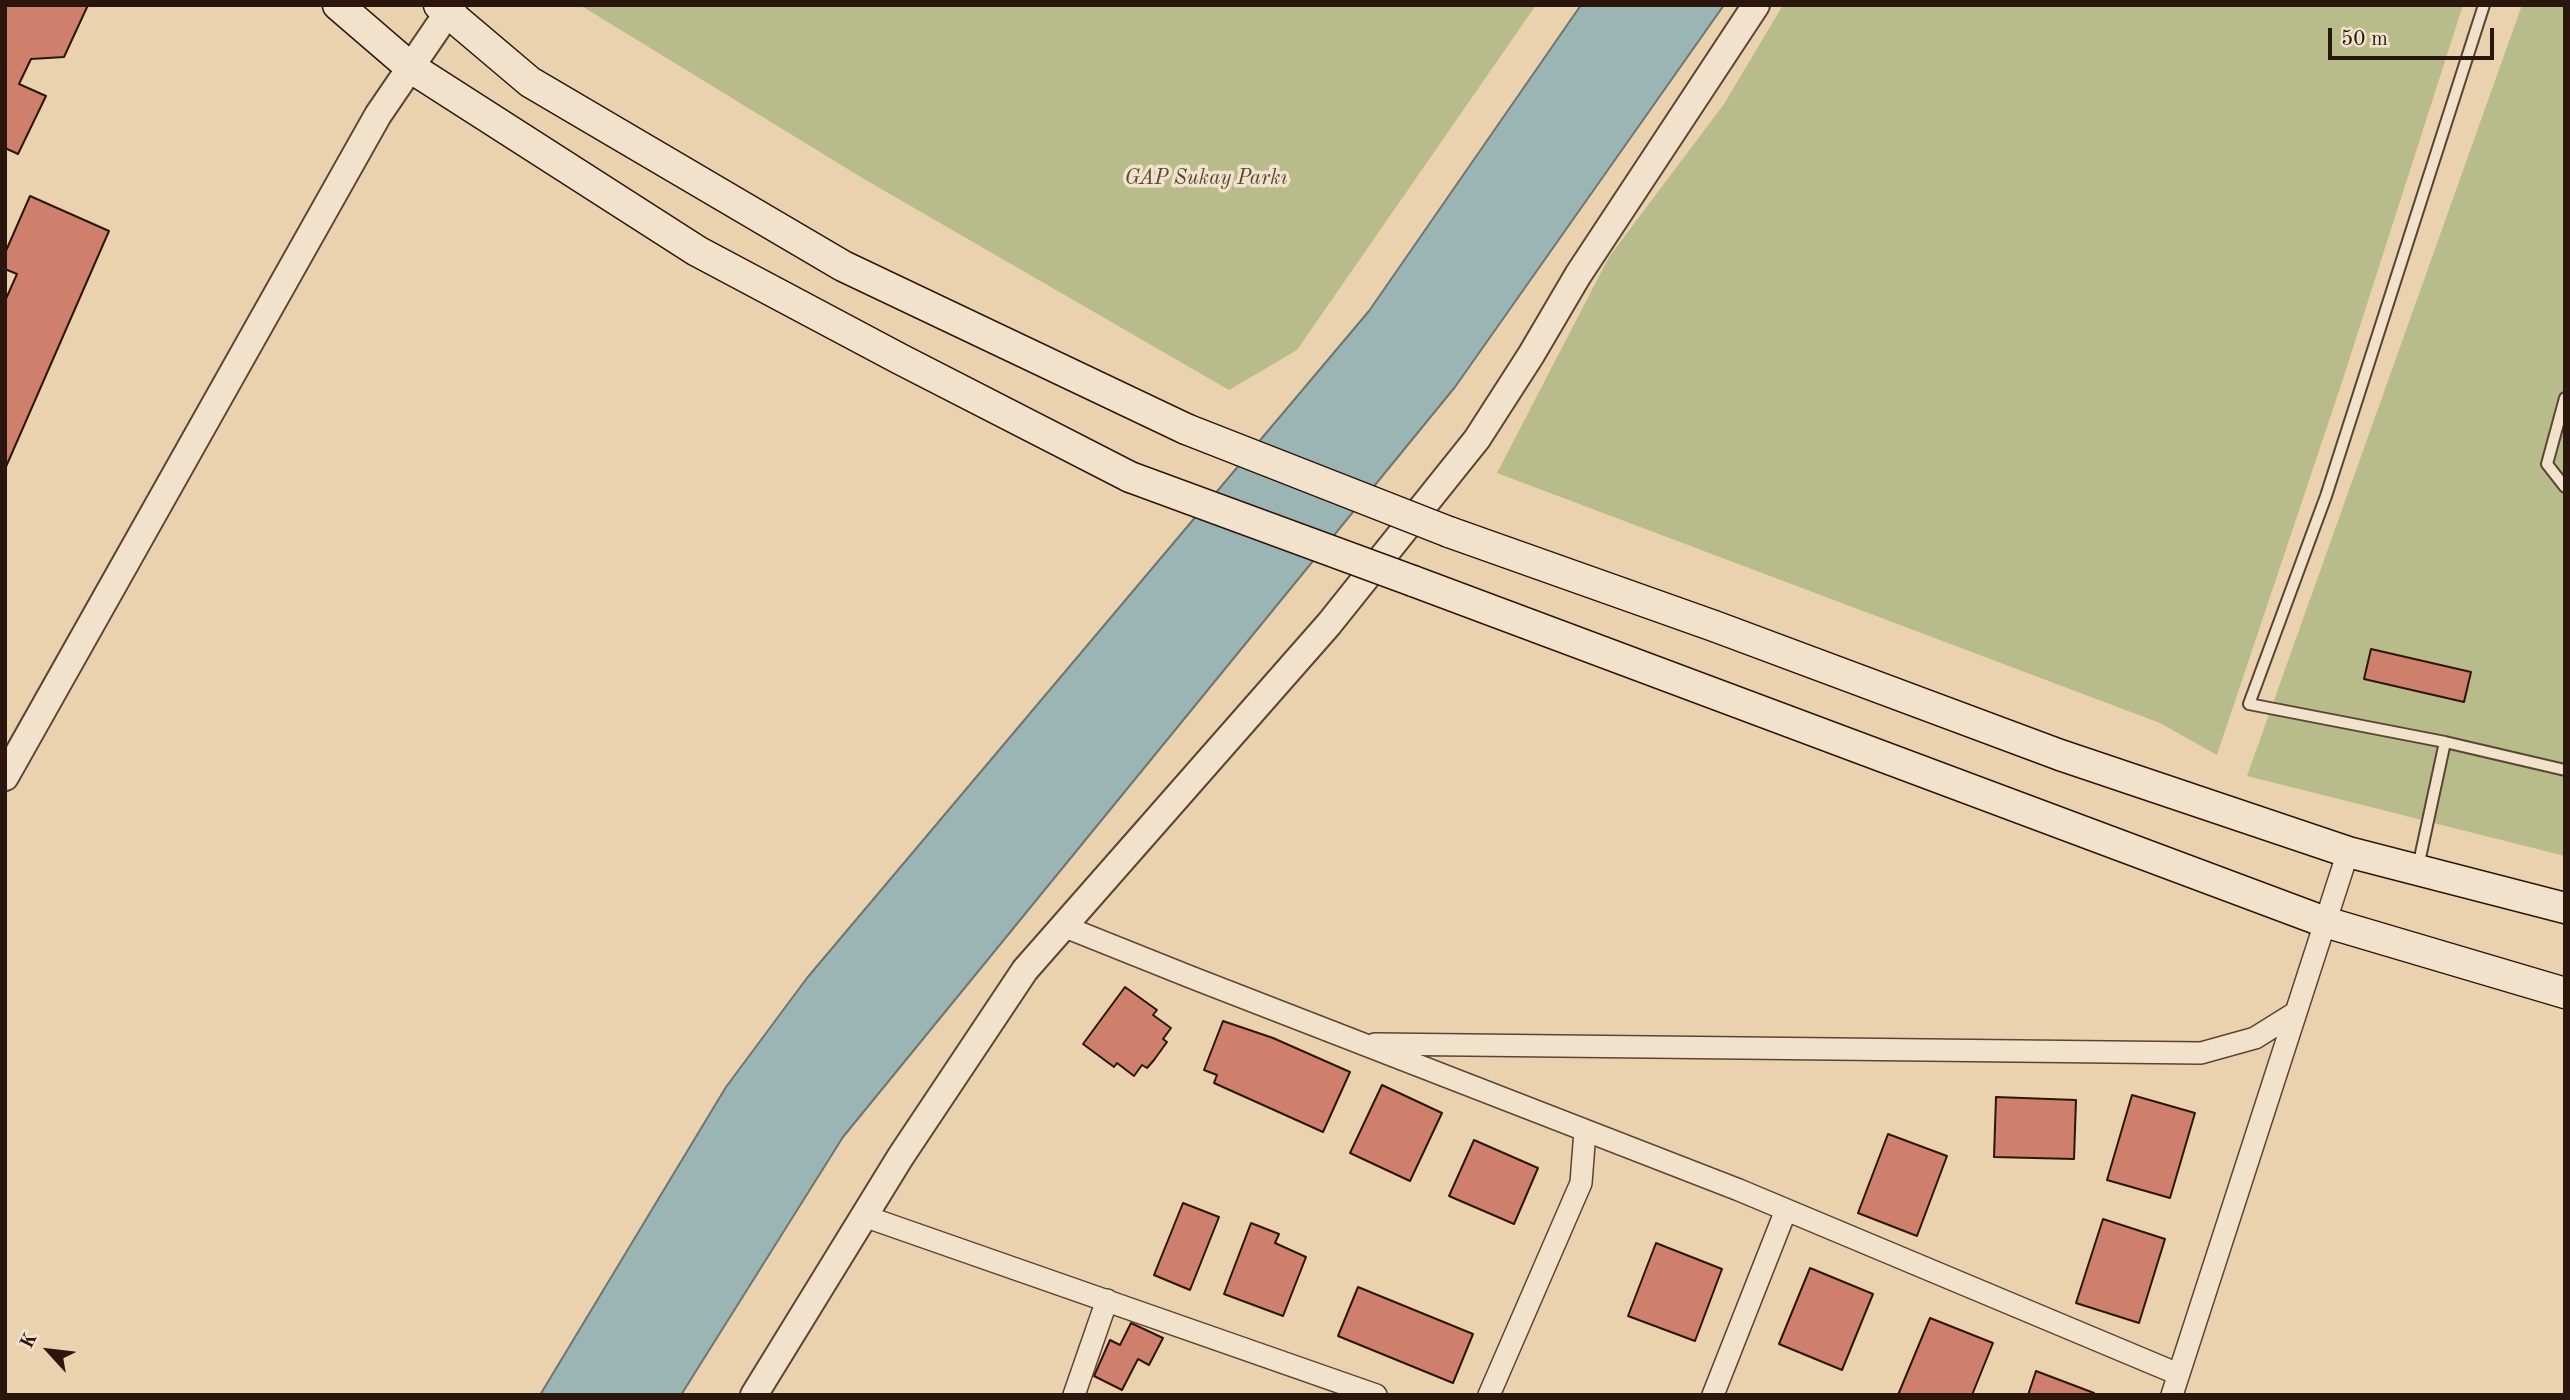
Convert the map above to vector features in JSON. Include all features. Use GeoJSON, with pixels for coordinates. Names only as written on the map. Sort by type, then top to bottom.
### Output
{"type":"FeatureCollection","features":[{"type":"Feature","properties":{"kind":"main road"},"geometry":{"type":"LineString","coordinates":[[338,5],[410,67],[697,251],[1130,477],[1413,580],[2325,922],[2565,993]]}},
{"type":"Feature","properties":{"kind":"main road"},"geometry":{"type":"LineString","coordinates":[[446,8],[530,82],[843,266],[1186,429],[1450,532],[1714,626],[2060,755],[2348,852],[2565,908]]}},
{"type":"Feature","properties":{"kind":"street"},"geometry":{"type":"LineString","coordinates":[[754,1395],[901,1156],[1026,971],[1329,624],[1477,439],[1578,275],[1756,5]]}},
{"type":"Feature","properties":{"kind":"street"},"geometry":{"type":"LineString","coordinates":[[5,777],[372,127],[446,8]]}},
{"type":"Feature","properties":{"kind":"street"},"geometry":{"type":"LineString","coordinates":[[2172,1395],[2348,852]]}},
{"type":"Feature","properties":{"kind":"street"},"geometry":{"type":"LineString","coordinates":[[1063,926],[1786,1210],[2178,1374]]}},
{"type":"Feature","properties":{"kind":"street"},"geometry":{"type":"LineString","coordinates":[[1363,1044],[2201,1054],[2255,1038],[2295,1013]]}},
{"type":"Feature","properties":{"kind":"street"},"geometry":{"type":"LineString","coordinates":[[1489,1395],[1581,1183],[1585,1130]]}},
{"type":"Feature","properties":{"kind":"street"},"geometry":{"type":"LineString","coordinates":[[1713,1395],[1786,1210]]}},
{"type":"Feature","properties":{"kind":"street"},"geometry":{"type":"LineString","coordinates":[[864,1216],[1376,1395]]}},
{"type":"Feature","properties":{"kind":"street"},"geometry":{"type":"LineString","coordinates":[[1074,1395],[1108,1300]]}},
{"type":"Feature","properties":{"kind":"lane"},"geometry":{"type":"LineString","coordinates":[[2484,5],[2326,496],[2249,704],[2445,742],[2565,770]]}},
{"type":"Feature","properties":{"kind":"lane"},"geometry":{"type":"LineString","coordinates":[[2565,398],[2547,464],[2565,487]]}},
{"type":"Feature","properties":{"kind":"lane"},"geometry":{"type":"LineString","coordinates":[[2418,870],[2445,742]]}},
{"type":"Feature","properties":{"kind":"green space","name":"GAP Sukay Parkı"},"geometry":{"type":"Polygon","coordinates":[[[580,5],[1536,5],[1297,350],[1229,390],[864,179],[580,5]]]}},
{"type":"Feature","properties":{"kind":"green space"},"geometry":{"type":"Polygon","coordinates":[[[1783,5],[2463,5],[2342,382],[2217,755],[2160,723],[1497,473],[1609,257],[1724,104],[1783,5]]]}},
{"type":"Feature","properties":{"kind":"green space"},"geometry":{"type":"Polygon","coordinates":[[[2522,5],[2565,5],[2565,856],[2247,776],[2522,5]]]}},
{"type":"Feature","properties":{"kind":"water"},"geometry":{"type":"Polygon","coordinates":[[[1581,5],[1724,5],[1455,387],[843,1137],[681,1395],[540,1395],[726,1087],[807,978],[1369,311],[1581,5]]]}},
{"type":"Feature","properties":{"kind":"building"},"geometry":{"type":"Polygon","coordinates":[[[5,5],[88,5],[64,57],[31,59],[19,84],[46,96],[18,154],[5,148],[5,5]]]}},
{"type":"Feature","properties":{"kind":"building"},"geometry":{"type":"Polygon","coordinates":[[[30,196],[109,231],[5,469],[5,301],[17,274],[5,269],[5,253],[30,196]]]}},
{"type":"Feature","properties":{"kind":"building"},"geometry":{"type":"Polygon","coordinates":[[[2371,649],[2471,672],[2464,702],[2364,679],[2371,649]]]}},
{"type":"Feature","properties":{"kind":"building"},"geometry":{"type":"Polygon","coordinates":[[[1125,987],[1157,1010],[1153,1015],[1171,1028],[1163,1039],[1167,1042],[1154,1060],[1147,1068],[1142,1065],[1134,1076],[1117,1063],[1114,1067],[1083,1044],[1125,987]]]}},
{"type":"Feature","properties":{"kind":"building"},"geometry":{"type":"Polygon","coordinates":[[[1223,1021],[1273,1038],[1350,1072],[1323,1132],[1214,1083],[1217,1075],[1204,1070],[1223,1021]]]}},
{"type":"Feature","properties":{"kind":"building"},"geometry":{"type":"Polygon","coordinates":[[[1382,1085],[1442,1113],[1410,1181],[1350,1153],[1382,1085]]]}},
{"type":"Feature","properties":{"kind":"building"},"geometry":{"type":"Polygon","coordinates":[[[2132,1095],[2195,1113],[2170,1198],[2107,1180],[2132,1095]]]}},
{"type":"Feature","properties":{"kind":"building"},"geometry":{"type":"Polygon","coordinates":[[[1996,1097],[2076,1100],[2074,1159],[1994,1157],[1996,1097]]]}},
{"type":"Feature","properties":{"kind":"building"},"geometry":{"type":"Polygon","coordinates":[[[1888,1134],[1947,1156],[1917,1236],[1858,1213],[1888,1134]]]}},
{"type":"Feature","properties":{"kind":"building"},"geometry":{"type":"Polygon","coordinates":[[[1474,1140],[1538,1168],[1514,1224],[1449,1196],[1474,1140]]]}},
{"type":"Feature","properties":{"kind":"building"},"geometry":{"type":"Polygon","coordinates":[[[1183,1203],[1219,1217],[1190,1290],[1154,1275],[1183,1203]]]}},
{"type":"Feature","properties":{"kind":"building"},"geometry":{"type":"Polygon","coordinates":[[[2103,1219],[2165,1239],[2139,1323],[2076,1303],[2103,1219]]]}},
{"type":"Feature","properties":{"kind":"building"},"geometry":{"type":"Polygon","coordinates":[[[1251,1223],[1279,1234],[1275,1243],[1306,1257],[1283,1316],[1224,1294],[1251,1223]]]}},
{"type":"Feature","properties":{"kind":"building"},"geometry":{"type":"Polygon","coordinates":[[[1656,1243],[1722,1269],[1695,1341],[1628,1316],[1656,1243]]]}},
{"type":"Feature","properties":{"kind":"building"},"geometry":{"type":"Polygon","coordinates":[[[1810,1268],[1873,1294],[1842,1370],[1779,1344],[1810,1268]]]}},
{"type":"Feature","properties":{"kind":"building"},"geometry":{"type":"Polygon","coordinates":[[[1358,1287],[1473,1334],[1453,1383],[1338,1336],[1358,1287]]]}},
{"type":"Feature","properties":{"kind":"building"},"geometry":{"type":"Polygon","coordinates":[[[1930,1318],[1993,1343],[1972,1395],[1898,1395],[1930,1318]]]}},
{"type":"Feature","properties":{"kind":"building"},"geometry":{"type":"Polygon","coordinates":[[[1131,1323],[1163,1338],[1149,1365],[1138,1359],[1122,1390],[1094,1376],[1110,1340],[1120,1345],[1131,1323]]]}},
{"type":"Feature","properties":{"kind":"building"},"geometry":{"type":"Polygon","coordinates":[[[2036,1371],[2094,1393],[2094,1395],[2028,1395],[2036,1371]]]}}]}
